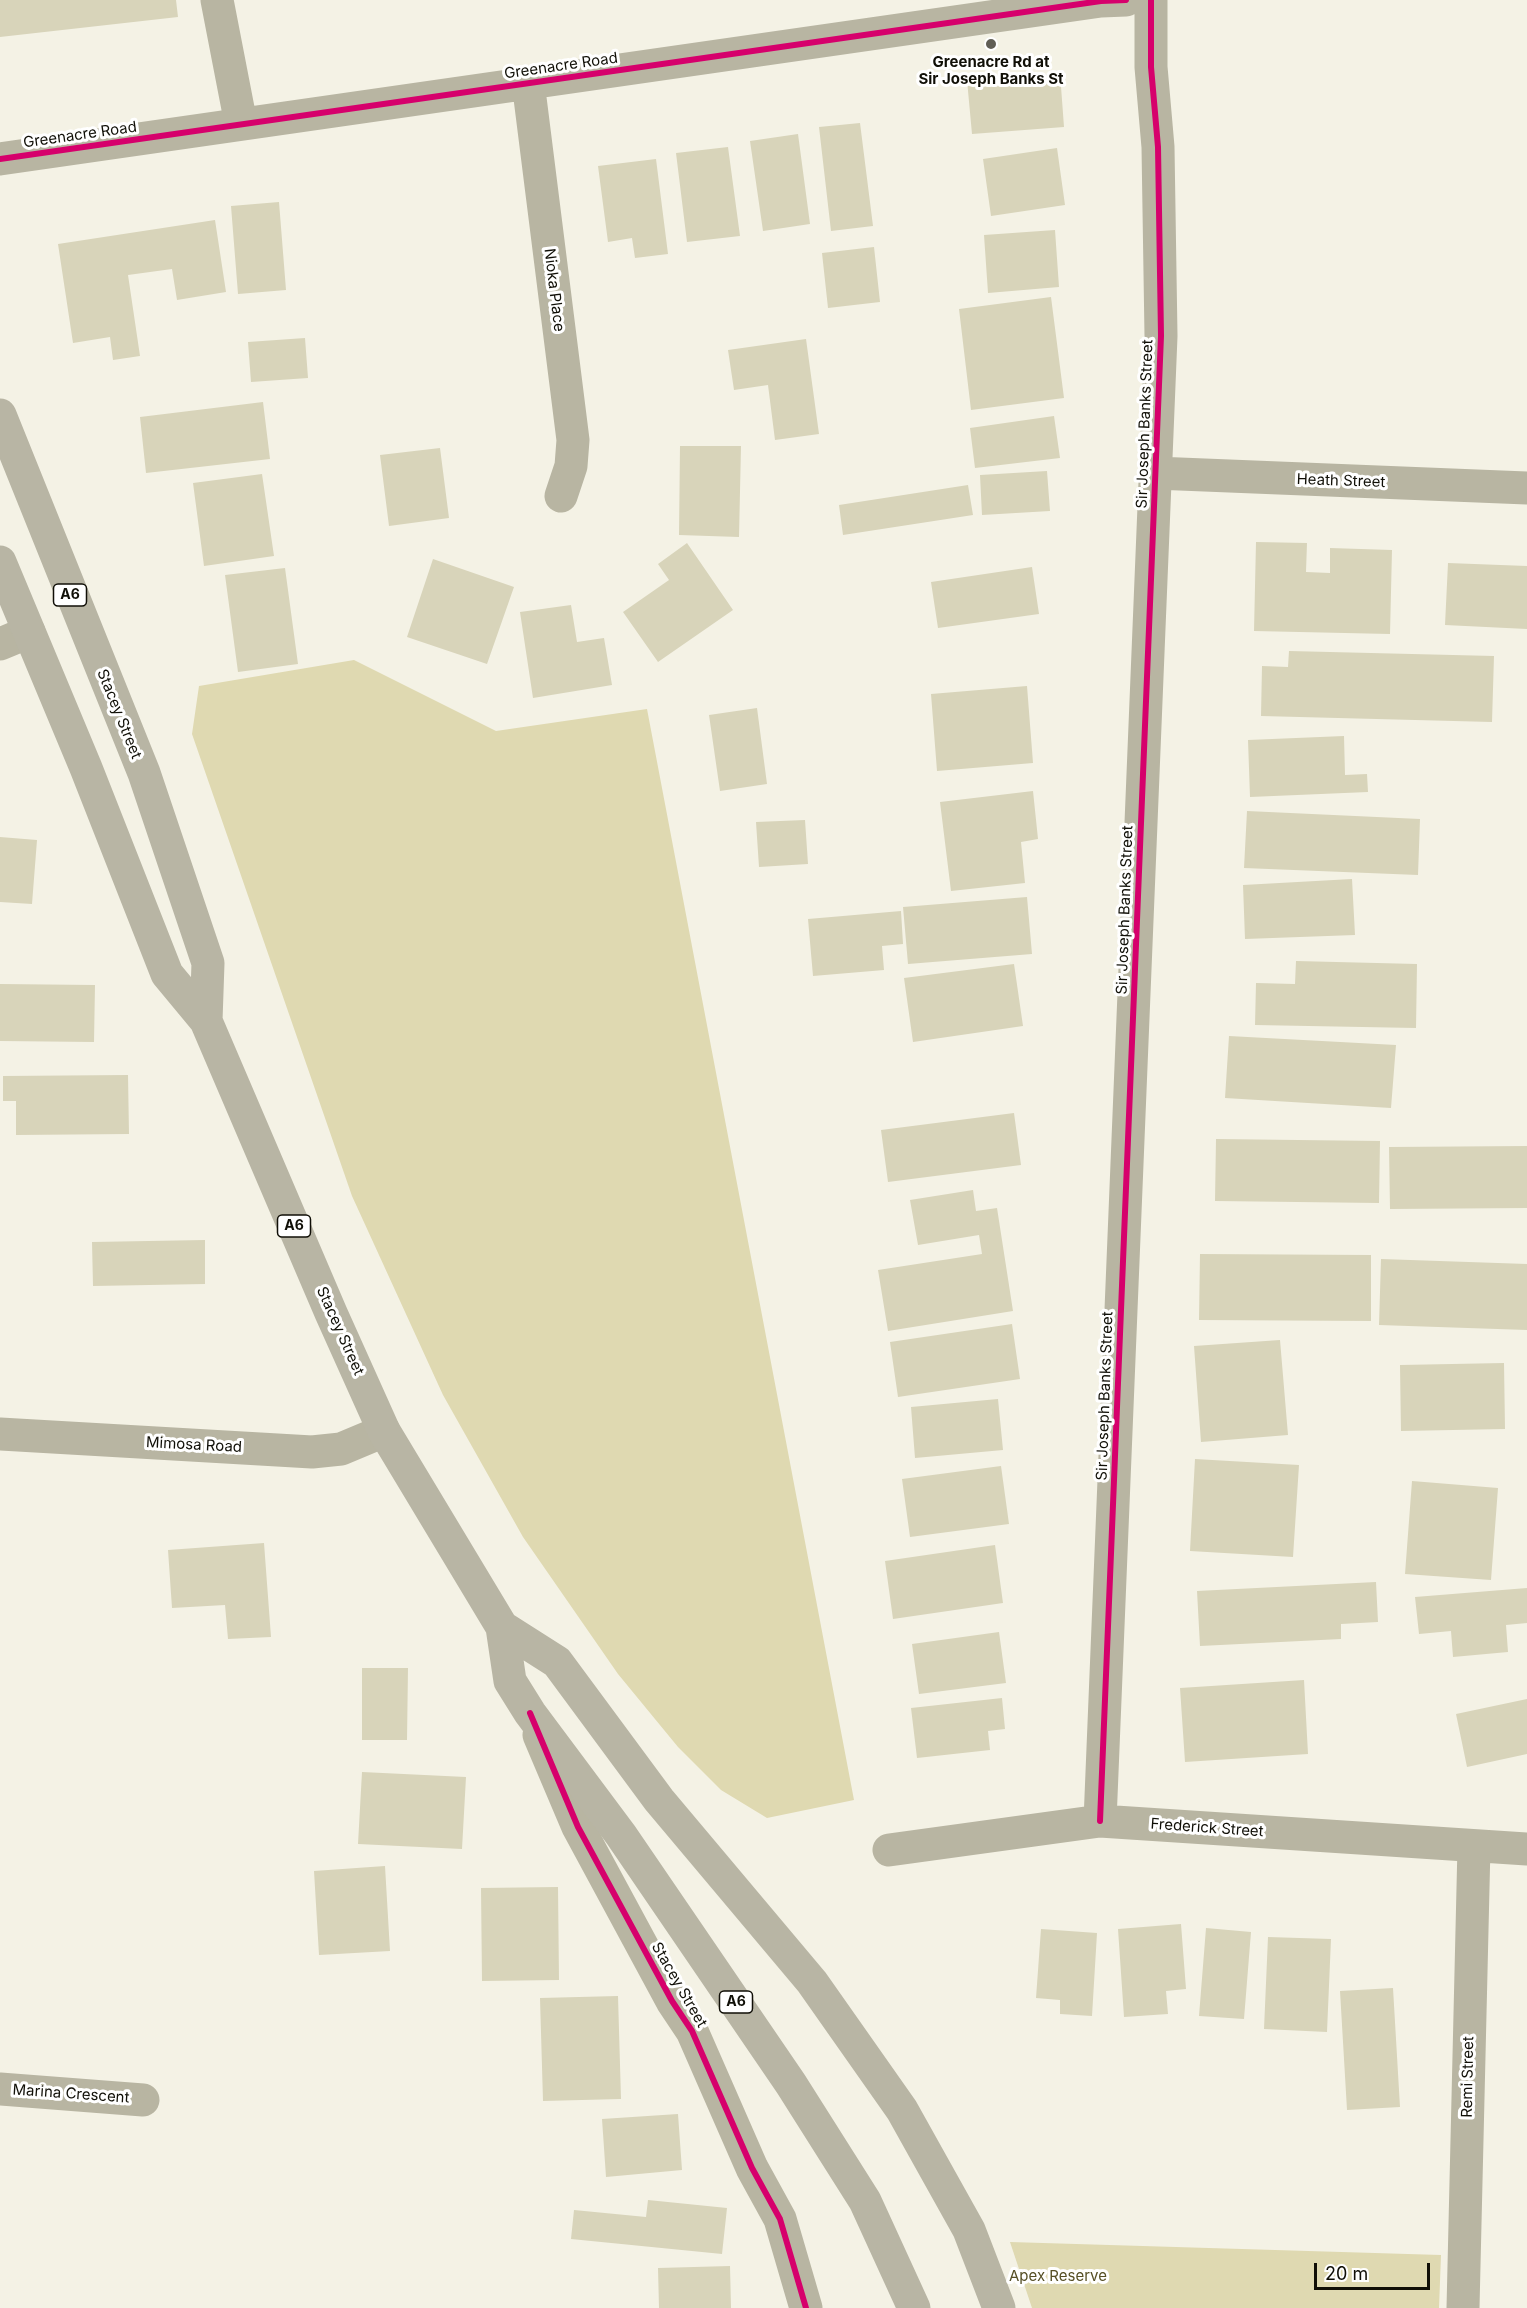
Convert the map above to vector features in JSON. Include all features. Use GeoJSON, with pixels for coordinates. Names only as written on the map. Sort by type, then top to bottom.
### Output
{"type":"FeatureCollection","features":[{"type":"Feature","properties":{"kind":"highway","name":"Stacey Street"},"geometry":{"type":"LineString","coordinates":[[0,415],[144,773],[201,940],[208,963],[206,1021]]}},
{"type":"Feature","properties":{"kind":"highway","name":"Stacey Street"},"geometry":{"type":"LineString","coordinates":[[0,562],[15,638],[167,974],[206,1021],[384,1431],[502,1627],[510,1681],[530,1713],[621,1835],[791,2084],[865,2201],[914,2308]]}},
{"type":"Feature","properties":{"kind":"highway","name":"Stacey Street"},"geometry":{"type":"LineString","coordinates":[[502,1627],[557,1662],[659,1800],[812,1982],[907,2120],[969,2230],[999,2308]]}},
{"type":"Feature","properties":{"kind":"street"},"geometry":{"type":"LineString","coordinates":[[217,0],[241,124]]}},
{"type":"Feature","properties":{"kind":"street","name":"Greenacre Road"},"geometry":{"type":"LineString","coordinates":[[0,159],[1101,1],[1126,0]]}},
{"type":"Feature","properties":{"kind":"street","name":"Sir Joseph Banks Street"},"geometry":{"type":"LineString","coordinates":[[1100,1821],[1161,336],[1158,147],[1151,67],[1151,0]]}},
{"type":"Feature","properties":{"kind":"street","name":"Nioka Place"},"geometry":{"type":"LineString","coordinates":[[528,82],[573,440],[571,466],[561,496]]}},
{"type":"Feature","properties":{"kind":"street","name":"Heath Street"},"geometry":{"type":"LineString","coordinates":[[1155,474],[1527,488]]}},
{"type":"Feature","properties":{"kind":"street","name":"Mimosa Road"},"geometry":{"type":"LineString","coordinates":[[0,1434],[312,1452],[341,1449],[384,1431]]}},
{"type":"Feature","properties":{"kind":"street","name":"Stacey Street"},"geometry":{"type":"LineString","coordinates":[[530,1713],[578,1827],[672,2001],[692,2031],[752,2168],[780,2219],[806,2308]]}},
{"type":"Feature","properties":{"kind":"street","name":"Frederick Street"},"geometry":{"type":"LineString","coordinates":[[888,1850],[1100,1821],[1527,1849]]}},
{"type":"Feature","properties":{"kind":"street","name":"Remi Street"},"geometry":{"type":"LineString","coordinates":[[1462,2308],[1474,1846]]}},
{"type":"Feature","properties":{"kind":"street","name":"Marina Crescent"},"geometry":{"type":"LineString","coordinates":[[0,2089],[143,2100]]}},
{"type":"Feature","properties":{"kind":"green space"},"geometry":{"type":"Polygon","coordinates":[[[354,660],[496,731],[647,709],[854,1800],[767,1818],[721,1790],[678,1747],[618,1674],[523,1537],[443,1395],[352,1196],[192,734],[199,686],[354,660]]]}},
{"type":"Feature","properties":{"kind":"green space","name":"Apex Reserve"},"geometry":{"type":"Polygon","coordinates":[[[1010,2242],[1441,2255],[1439,2308],[1032,2308],[1010,2242]]]}},
{"type":"Feature","properties":{"kind":"building"},"geometry":{"type":"Polygon","coordinates":[[[0,0],[176,0],[178,17],[0,37],[0,0]]]}},
{"type":"Feature","properties":{"kind":"building"},"geometry":{"type":"Polygon","coordinates":[[[1060,73],[1064,127],[972,134],[967,80],[1060,73]]]}},
{"type":"Feature","properties":{"kind":"building"},"geometry":{"type":"Polygon","coordinates":[[[860,123],[873,226],[831,231],[819,127],[860,123]]]}},
{"type":"Feature","properties":{"kind":"building"},"geometry":{"type":"Polygon","coordinates":[[[798,134],[810,224],[763,231],[750,141],[798,134]]]}},
{"type":"Feature","properties":{"kind":"building"},"geometry":{"type":"Polygon","coordinates":[[[728,147],[740,236],[687,242],[676,153],[728,147]]]}},
{"type":"Feature","properties":{"kind":"building"},"geometry":{"type":"Polygon","coordinates":[[[1057,148],[1065,205],[991,216],[983,159],[1057,148]]]}},
{"type":"Feature","properties":{"kind":"building"},"geometry":{"type":"Polygon","coordinates":[[[656,159],[668,254],[635,258],[632,238],[608,242],[598,166],[656,159]]]}},
{"type":"Feature","properties":{"kind":"building"},"geometry":{"type":"Polygon","coordinates":[[[279,202],[286,290],[238,294],[231,206],[279,202]]]}},
{"type":"Feature","properties":{"kind":"building"},"geometry":{"type":"Polygon","coordinates":[[[215,220],[226,292],[177,300],[172,269],[128,275],[140,356],[113,360],[110,337],[73,343],[58,244],[215,220]]]}},
{"type":"Feature","properties":{"kind":"building"},"geometry":{"type":"Polygon","coordinates":[[[1055,230],[1059,287],[988,293],[984,235],[1055,230]]]}},
{"type":"Feature","properties":{"kind":"building"},"geometry":{"type":"Polygon","coordinates":[[[874,247],[880,302],[828,308],[822,253],[874,247]]]}},
{"type":"Feature","properties":{"kind":"building"},"geometry":{"type":"Polygon","coordinates":[[[1051,297],[1064,398],[971,410],[959,309],[1051,297]]]}},
{"type":"Feature","properties":{"kind":"building"},"geometry":{"type":"Polygon","coordinates":[[[305,338],[308,378],[251,382],[248,342],[305,338]]]}},
{"type":"Feature","properties":{"kind":"building"},"geometry":{"type":"Polygon","coordinates":[[[806,339],[819,434],[775,440],[768,385],[734,390],[728,350],[806,339]]]}},
{"type":"Feature","properties":{"kind":"building"},"geometry":{"type":"Polygon","coordinates":[[[263,402],[270,459],[146,473],[140,417],[263,402]]]}},
{"type":"Feature","properties":{"kind":"building"},"geometry":{"type":"Polygon","coordinates":[[[1054,416],[1060,458],[975,468],[970,428],[1054,416]]]}},
{"type":"Feature","properties":{"kind":"building"},"geometry":{"type":"Polygon","coordinates":[[[680,446],[741,446],[739,537],[679,535],[680,446]]]}},
{"type":"Feature","properties":{"kind":"building"},"geometry":{"type":"Polygon","coordinates":[[[440,448],[449,518],[389,526],[380,455],[440,448]]]}},
{"type":"Feature","properties":{"kind":"building"},"geometry":{"type":"Polygon","coordinates":[[[1047,471],[1050,511],[982,515],[980,475],[1047,471]]]}},
{"type":"Feature","properties":{"kind":"building"},"geometry":{"type":"Polygon","coordinates":[[[262,474],[274,556],[204,566],[193,483],[262,474]]]}},
{"type":"Feature","properties":{"kind":"building"},"geometry":{"type":"Polygon","coordinates":[[[968,485],[973,515],[843,535],[839,505],[968,485]]]}},
{"type":"Feature","properties":{"kind":"building"},"geometry":{"type":"Polygon","coordinates":[[[1256,542],[1307,543],[1306,572],[1330,573],[1330,548],[1392,550],[1390,634],[1254,631],[1256,542]]]}},
{"type":"Feature","properties":{"kind":"building"},"geometry":{"type":"Polygon","coordinates":[[[687,543],[733,610],[658,662],[623,612],[669,580],[658,564],[687,543]]]}},
{"type":"Feature","properties":{"kind":"building"},"geometry":{"type":"Polygon","coordinates":[[[433,559],[514,587],[487,664],[407,637],[433,559]]]}},
{"type":"Feature","properties":{"kind":"building"},"geometry":{"type":"Polygon","coordinates":[[[1448,563],[1527,566],[1527,629],[1445,625],[1448,563]]]}},
{"type":"Feature","properties":{"kind":"building"},"geometry":{"type":"Polygon","coordinates":[[[1032,567],[1039,614],[938,628],[931,582],[1032,567]]]}},
{"type":"Feature","properties":{"kind":"building"},"geometry":{"type":"Polygon","coordinates":[[[285,568],[298,664],[238,672],[225,575],[285,568]]]}},
{"type":"Feature","properties":{"kind":"building"},"geometry":{"type":"Polygon","coordinates":[[[571,605],[577,642],[604,638],[612,685],[533,698],[520,612],[571,605]]]}},
{"type":"Feature","properties":{"kind":"building"},"geometry":{"type":"Polygon","coordinates":[[[1289,651],[1494,656],[1492,722],[1261,716],[1262,666],[1288,667],[1289,651]]]}},
{"type":"Feature","properties":{"kind":"building"},"geometry":{"type":"Polygon","coordinates":[[[1027,686],[1033,763],[937,771],[931,694],[1027,686]]]}},
{"type":"Feature","properties":{"kind":"building"},"geometry":{"type":"Polygon","coordinates":[[[757,708],[767,784],[720,791],[709,715],[757,708]]]}},
{"type":"Feature","properties":{"kind":"building"},"geometry":{"type":"Polygon","coordinates":[[[1344,736],[1345,775],[1367,774],[1368,792],[1250,797],[1248,740],[1344,736]]]}},
{"type":"Feature","properties":{"kind":"building"},"geometry":{"type":"Polygon","coordinates":[[[1033,791],[1038,839],[1021,842],[1025,883],[951,891],[940,802],[1033,791]]]}},
{"type":"Feature","properties":{"kind":"building"},"geometry":{"type":"Polygon","coordinates":[[[1247,811],[1420,819],[1418,875],[1244,868],[1247,811]]]}},
{"type":"Feature","properties":{"kind":"building"},"geometry":{"type":"Polygon","coordinates":[[[805,820],[808,864],[759,867],[756,822],[805,820]]]}},
{"type":"Feature","properties":{"kind":"building"},"geometry":{"type":"Polygon","coordinates":[[[0,837],[37,840],[32,904],[0,902],[0,837]]]}},
{"type":"Feature","properties":{"kind":"building"},"geometry":{"type":"Polygon","coordinates":[[[1352,879],[1355,935],[1245,939],[1243,885],[1352,879]]]}},
{"type":"Feature","properties":{"kind":"building"},"geometry":{"type":"Polygon","coordinates":[[[1027,897],[1032,954],[908,964],[903,907],[1027,897]]]}},
{"type":"Feature","properties":{"kind":"building"},"geometry":{"type":"Polygon","coordinates":[[[901,911],[903,944],[882,946],[884,970],[813,976],[808,919],[901,911]]]}},
{"type":"Feature","properties":{"kind":"building"},"geometry":{"type":"Polygon","coordinates":[[[1296,961],[1417,964],[1416,1028],[1255,1025],[1256,983],[1295,984],[1296,961]]]}},
{"type":"Feature","properties":{"kind":"building"},"geometry":{"type":"Polygon","coordinates":[[[1014,964],[1023,1026],[913,1042],[904,978],[1014,964]]]}},
{"type":"Feature","properties":{"kind":"building"},"geometry":{"type":"Polygon","coordinates":[[[0,984],[95,985],[94,1042],[0,1041],[0,984]]]}},
{"type":"Feature","properties":{"kind":"building"},"geometry":{"type":"Polygon","coordinates":[[[1229,1036],[1396,1045],[1391,1108],[1225,1098],[1229,1036]]]}},
{"type":"Feature","properties":{"kind":"building"},"geometry":{"type":"Polygon","coordinates":[[[128,1075],[129,1134],[16,1135],[16,1101],[3,1101],[3,1076],[128,1075]]]}},
{"type":"Feature","properties":{"kind":"building"},"geometry":{"type":"Polygon","coordinates":[[[1014,1113],[1021,1165],[888,1182],[881,1130],[1014,1113]]]}},
{"type":"Feature","properties":{"kind":"building"},"geometry":{"type":"Polygon","coordinates":[[[1216,1139],[1380,1141],[1379,1203],[1215,1201],[1216,1139]]]}},
{"type":"Feature","properties":{"kind":"building"},"geometry":{"type":"Polygon","coordinates":[[[1527,1146],[1527,1208],[1390,1209],[1389,1147],[1527,1146]]]}},
{"type":"Feature","properties":{"kind":"building"},"geometry":{"type":"Polygon","coordinates":[[[973,1190],[976,1211],[997,1208],[1013,1311],[888,1331],[878,1270],[982,1254],[979,1235],[918,1245],[910,1200],[973,1190]]]}},
{"type":"Feature","properties":{"kind":"building"},"geometry":{"type":"Polygon","coordinates":[[[205,1240],[205,1284],[93,1286],[92,1242],[205,1240]]]}},
{"type":"Feature","properties":{"kind":"building"},"geometry":{"type":"Polygon","coordinates":[[[1200,1254],[1371,1255],[1371,1321],[1199,1320],[1200,1254]]]}},
{"type":"Feature","properties":{"kind":"building"},"geometry":{"type":"Polygon","coordinates":[[[1381,1259],[1527,1264],[1527,1330],[1379,1325],[1381,1259]]]}},
{"type":"Feature","properties":{"kind":"building"},"geometry":{"type":"Polygon","coordinates":[[[1012,1324],[1020,1379],[898,1397],[890,1342],[1012,1324]]]}},
{"type":"Feature","properties":{"kind":"building"},"geometry":{"type":"Polygon","coordinates":[[[1280,1340],[1288,1435],[1201,1442],[1194,1346],[1280,1340]]]}},
{"type":"Feature","properties":{"kind":"building"},"geometry":{"type":"Polygon","coordinates":[[[1504,1363],[1505,1429],[1401,1431],[1400,1365],[1504,1363]]]}},
{"type":"Feature","properties":{"kind":"building"},"geometry":{"type":"Polygon","coordinates":[[[998,1399],[1003,1450],[915,1458],[911,1407],[998,1399]]]}},
{"type":"Feature","properties":{"kind":"building"},"geometry":{"type":"Polygon","coordinates":[[[1195,1459],[1299,1465],[1293,1557],[1190,1551],[1195,1459]]]}},
{"type":"Feature","properties":{"kind":"building"},"geometry":{"type":"Polygon","coordinates":[[[1001,1466],[1009,1524],[910,1537],[902,1479],[1001,1466]]]}},
{"type":"Feature","properties":{"kind":"building"},"geometry":{"type":"Polygon","coordinates":[[[1412,1481],[1498,1488],[1491,1580],[1405,1574],[1412,1481]]]}},
{"type":"Feature","properties":{"kind":"building"},"geometry":{"type":"Polygon","coordinates":[[[264,1543],[271,1637],[228,1639],[225,1605],[172,1608],[168,1550],[264,1543]]]}},
{"type":"Feature","properties":{"kind":"building"},"geometry":{"type":"Polygon","coordinates":[[[995,1545],[1003,1603],[893,1619],[885,1561],[995,1545]]]}},
{"type":"Feature","properties":{"kind":"building"},"geometry":{"type":"Polygon","coordinates":[[[1376,1582],[1378,1622],[1341,1624],[1341,1639],[1200,1646],[1197,1591],[1376,1582]]]}},
{"type":"Feature","properties":{"kind":"building"},"geometry":{"type":"Polygon","coordinates":[[[1527,1588],[1527,1623],[1506,1625],[1508,1652],[1453,1657],[1451,1631],[1419,1634],[1415,1597],[1527,1588]]]}},
{"type":"Feature","properties":{"kind":"building"},"geometry":{"type":"Polygon","coordinates":[[[999,1632],[1006,1683],[919,1694],[912,1644],[999,1632]]]}},
{"type":"Feature","properties":{"kind":"building"},"geometry":{"type":"Polygon","coordinates":[[[362,1668],[408,1668],[407,1740],[362,1740],[362,1668]]]}},
{"type":"Feature","properties":{"kind":"building"},"geometry":{"type":"Polygon","coordinates":[[[1304,1680],[1308,1754],[1185,1762],[1180,1688],[1304,1680]]]}},
{"type":"Feature","properties":{"kind":"building"},"geometry":{"type":"Polygon","coordinates":[[[1002,1698],[1005,1729],[988,1731],[990,1750],[917,1758],[911,1708],[1002,1698]]]}},
{"type":"Feature","properties":{"kind":"building"},"geometry":{"type":"Polygon","coordinates":[[[1527,1699],[1527,1754],[1467,1767],[1456,1714],[1527,1699]]]}},
{"type":"Feature","properties":{"kind":"building"},"geometry":{"type":"Polygon","coordinates":[[[362,1772],[466,1777],[462,1849],[358,1844],[362,1772]]]}},
{"type":"Feature","properties":{"kind":"building"},"geometry":{"type":"Polygon","coordinates":[[[385,1866],[390,1951],[319,1955],[314,1871],[385,1866]]]}},
{"type":"Feature","properties":{"kind":"building"},"geometry":{"type":"Polygon","coordinates":[[[558,1887],[559,1980],[482,1981],[481,1888],[558,1887]]]}},
{"type":"Feature","properties":{"kind":"building"},"geometry":{"type":"Polygon","coordinates":[[[1181,1924],[1186,1989],[1166,1991],[1168,2014],[1124,2017],[1118,1929],[1181,1924]]]}},
{"type":"Feature","properties":{"kind":"building"},"geometry":{"type":"Polygon","coordinates":[[[1206,1928],[1251,1932],[1244,2019],[1199,2016],[1206,1928]]]}},
{"type":"Feature","properties":{"kind":"building"},"geometry":{"type":"Polygon","coordinates":[[[1041,1929],[1097,1933],[1092,2016],[1060,2014],[1060,2000],[1036,1998],[1041,1929]]]}},
{"type":"Feature","properties":{"kind":"building"},"geometry":{"type":"Polygon","coordinates":[[[1268,1937],[1331,1939],[1327,2032],[1264,2029],[1268,1937]]]}},
{"type":"Feature","properties":{"kind":"building"},"geometry":{"type":"Polygon","coordinates":[[[1393,1988],[1400,2107],[1347,2110],[1340,1991],[1393,1988]]]}},
{"type":"Feature","properties":{"kind":"building"},"geometry":{"type":"Polygon","coordinates":[[[618,1996],[621,2099],[543,2101],[540,1998],[618,1996]]]}},
{"type":"Feature","properties":{"kind":"building"},"geometry":{"type":"Polygon","coordinates":[[[678,2114],[682,2170],[606,2177],[602,2119],[678,2114]]]}},
{"type":"Feature","properties":{"kind":"building"},"geometry":{"type":"Polygon","coordinates":[[[648,2200],[727,2208],[722,2254],[571,2239],[574,2210],[646,2217],[648,2200]]]}},
{"type":"Feature","properties":{"kind":"building"},"geometry":{"type":"Polygon","coordinates":[[[730,2266],[731,2308],[659,2308],[658,2268],[730,2266]]]}},
{"type":"Feature","properties":{"kind":"cycle path"},"geometry":{"type":"LineString","coordinates":[[0,159],[1101,1],[1126,0]]}},
{"type":"Feature","properties":{"kind":"cycle path"},"geometry":{"type":"LineString","coordinates":[[1100,1821],[1161,336],[1158,147],[1151,67],[1151,0]]}},
{"type":"Feature","properties":{"kind":"cycle path"},"geometry":{"type":"LineString","coordinates":[[530,1713],[578,1827],[672,2001],[692,2031],[752,2168],[780,2219],[806,2308]]}},
{"type":"Feature","properties":{"kind":"place","name":"Greenacre Rd at Sir Joseph Banks St"},"geometry":{"type":"Point","coordinates":[991,44]}}]}
